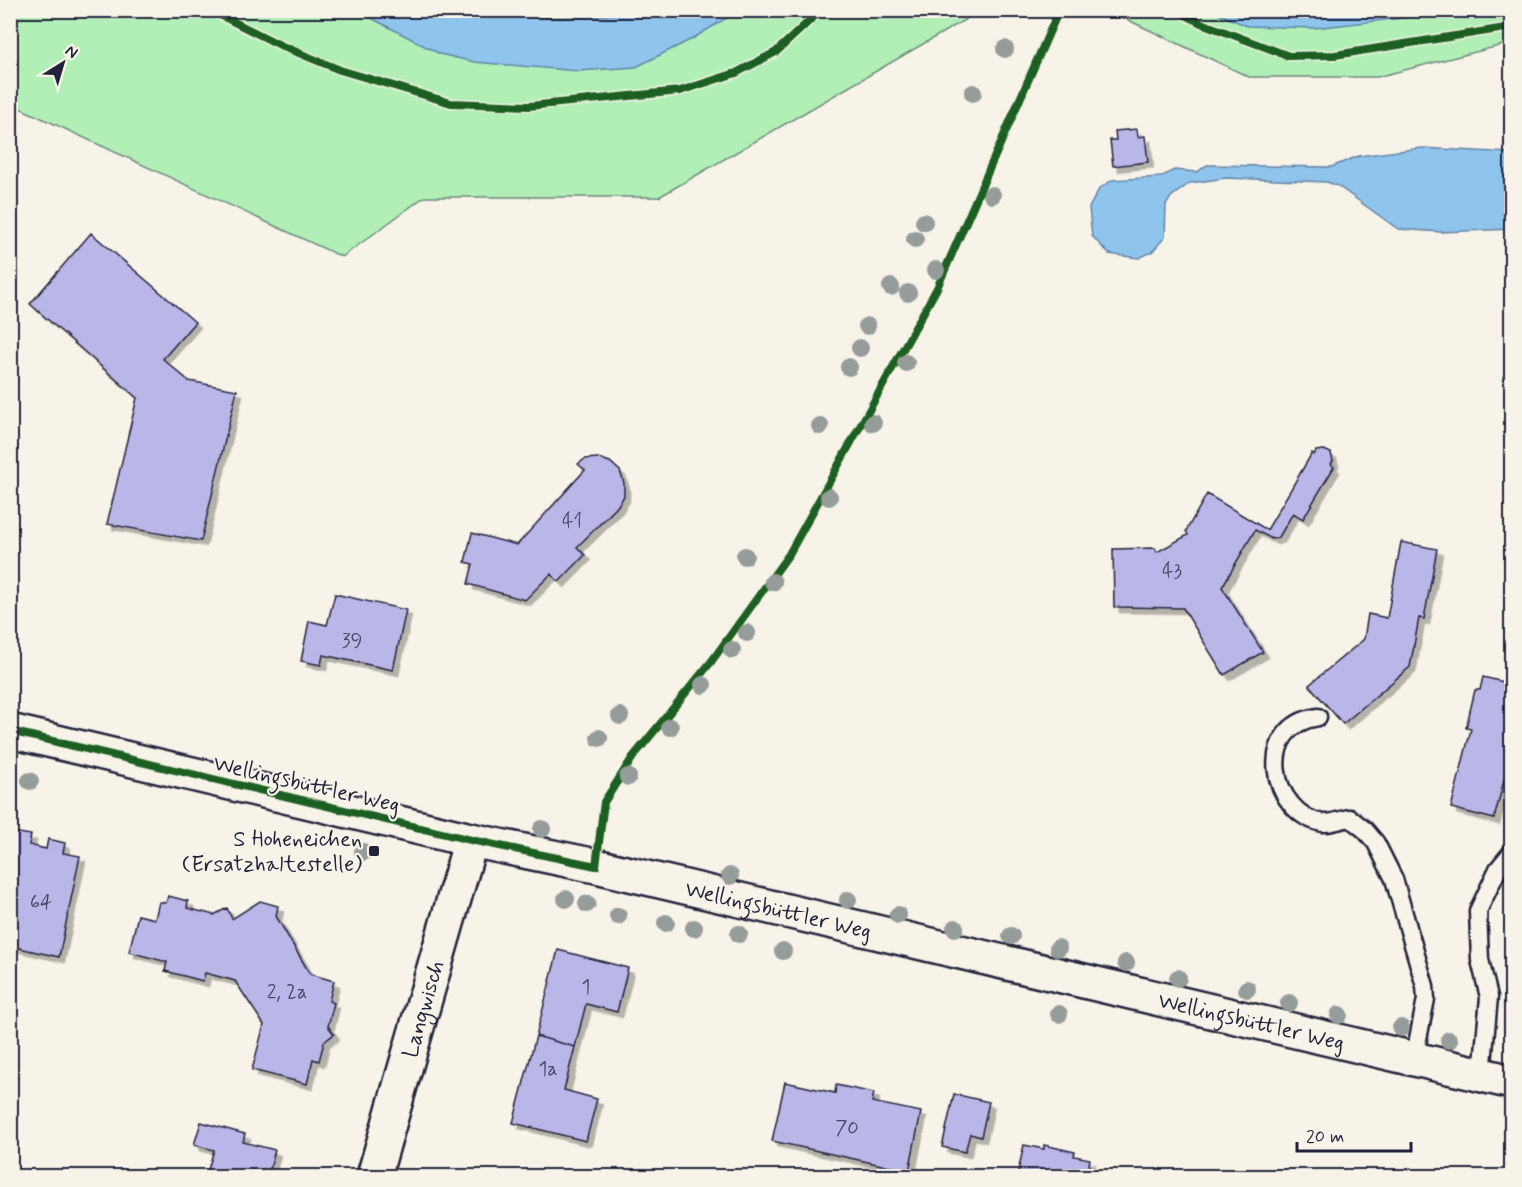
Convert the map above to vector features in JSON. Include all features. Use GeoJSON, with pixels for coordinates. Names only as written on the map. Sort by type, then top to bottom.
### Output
{"type":"FeatureCollection","features":[{"type":"Feature","properties":{"kind":"main road","name":"Wellingsbüttler Weg"},"geometry":{"type":"LineString","coordinates":[[10,731],[471,840],[596,866],[1497,1079]]}},
{"type":"Feature","properties":{"kind":"main road","name":"Langwisch"},"geometry":{"type":"LineString","coordinates":[[374,1176],[471,840]]}},
{"type":"Feature","properties":{"kind":"lane"},"geometry":{"type":"LineString","coordinates":[[1318,717],[1305,718],[1292,726],[1282,738],[1276,751],[1276,767],[1280,785],[1288,801],[1303,815],[1324,824],[1350,818],[1365,830],[1376,843],[1394,879],[1425,986],[1426,999],[1414,1059]]}},
{"type":"Feature","properties":{"kind":"lane"},"geometry":{"type":"LineString","coordinates":[[1497,1079],[1489,997],[1480,960],[1478,911],[1498,869],[1512,852]]}},
{"type":"Feature","properties":{"kind":"green space"},"geometry":{"type":"Polygon","coordinates":[[[11,11],[980,11],[659,197],[424,197],[342,257],[11,104],[11,11]]]}},
{"type":"Feature","properties":{"kind":"green space"},"geometry":{"type":"Polygon","coordinates":[[[1109,11],[1511,11],[1511,43],[1377,77],[1249,77],[1109,11]]]}},
{"type":"Feature","properties":{"kind":"water"},"geometry":{"type":"Polygon","coordinates":[[[628,10],[738,11],[692,39],[636,67],[578,71],[474,62],[440,54],[358,11],[495,11],[527,17],[559,18],[623,13],[628,10]]]}},
{"type":"Feature","properties":{"kind":"water"},"geometry":{"type":"Polygon","coordinates":[[[1212,11],[1463,11],[1314,28],[1247,26],[1212,11]]]}},
{"type":"Feature","properties":{"kind":"water"},"geometry":{"type":"Polygon","coordinates":[[[1422,148],[1511,153],[1511,229],[1441,232],[1398,229],[1338,186],[1327,182],[1226,178],[1190,183],[1171,197],[1166,205],[1165,237],[1152,252],[1139,258],[1109,254],[1092,236],[1089,208],[1099,189],[1112,180],[1161,177],[1174,170],[1197,172],[1207,165],[1331,167],[1359,156],[1422,148]]]}},
{"type":"Feature","properties":{"kind":"building"},"geometry":{"type":"Polygon","coordinates":[[[1137,129],[1138,137],[1145,136],[1148,162],[1113,166],[1110,140],[1116,140],[1115,131],[1137,129]]]}},
{"type":"Feature","properties":{"kind":"building"},"geometry":{"type":"Polygon","coordinates":[[[91,233],[195,322],[163,359],[189,381],[237,390],[201,541],[107,524],[137,398],[30,304],[91,233]]]}},
{"type":"Feature","properties":{"kind":"building"},"geometry":{"type":"Polygon","coordinates":[[[1324,450],[1331,453],[1333,461],[1331,464],[1334,467],[1303,519],[1293,513],[1279,537],[1272,539],[1255,530],[1222,587],[1263,652],[1224,675],[1183,608],[1114,607],[1113,549],[1155,548],[1157,552],[1188,535],[1186,531],[1207,494],[1267,530],[1312,453],[1314,455],[1316,451],[1324,450]]]}},
{"type":"Feature","properties":{"kind":"building"},"geometry":{"type":"Polygon","coordinates":[[[598,458],[610,462],[620,471],[624,483],[624,496],[617,507],[577,547],[585,555],[559,582],[551,574],[525,600],[468,584],[473,564],[465,562],[472,533],[517,545],[585,470],[578,464],[585,459],[598,458]]]}},
{"type":"Feature","properties":{"kind":"building"},"geometry":{"type":"Polygon","coordinates":[[[1401,542],[1437,549],[1424,619],[1419,618],[1410,667],[1343,724],[1309,685],[1364,639],[1368,614],[1387,618],[1401,542]]]}},
{"type":"Feature","properties":{"kind":"building"},"geometry":{"type":"Polygon","coordinates":[[[335,594],[406,610],[393,670],[323,655],[321,665],[301,661],[309,621],[327,625],[335,594]]]}},
{"type":"Feature","properties":{"kind":"building"},"geometry":{"type":"Polygon","coordinates":[[[1483,677],[1512,684],[1512,749],[1494,819],[1451,808],[1471,729],[1466,728],[1475,690],[1480,690],[1483,677]]]}},
{"type":"Feature","properties":{"kind":"building"},"geometry":{"type":"Polygon","coordinates":[[[13,832],[31,835],[29,845],[46,849],[48,839],[65,843],[63,853],[80,856],[59,957],[10,946],[10,841],[13,832]]]}},
{"type":"Feature","properties":{"kind":"building"},"geometry":{"type":"Polygon","coordinates":[[[168,896],[188,901],[187,908],[214,915],[227,908],[232,919],[260,901],[278,906],[276,916],[310,974],[334,981],[329,1001],[334,1003],[328,1026],[334,1034],[324,1042],[319,1061],[313,1059],[307,1084],[252,1070],[264,1025],[235,981],[205,973],[203,981],[165,971],[167,962],[129,952],[138,915],[155,919],[159,902],[166,903],[168,896]]]}},
{"type":"Feature","properties":{"kind":"building"},"geometry":{"type":"Polygon","coordinates":[[[558,950],[628,968],[617,1012],[586,1004],[575,1047],[536,1036],[558,950]]]}},
{"type":"Feature","properties":{"kind":"building"},"geometry":{"type":"Polygon","coordinates":[[[536,1036],[575,1047],[564,1090],[597,1099],[586,1141],[513,1123],[536,1036]]]}},
{"type":"Feature","properties":{"kind":"building"},"geometry":{"type":"Polygon","coordinates":[[[785,1082],[835,1093],[836,1085],[874,1093],[872,1102],[921,1112],[909,1171],[772,1141],[785,1082]]]}},
{"type":"Feature","properties":{"kind":"building"},"geometry":{"type":"Polygon","coordinates":[[[954,1094],[989,1102],[981,1137],[970,1134],[965,1152],[942,1147],[954,1094]]]}},
{"type":"Feature","properties":{"kind":"building"},"geometry":{"type":"Polygon","coordinates":[[[201,1122],[245,1134],[243,1142],[275,1150],[269,1173],[274,1174],[273,1176],[206,1176],[214,1150],[194,1145],[201,1122]]]}},
{"type":"Feature","properties":{"kind":"building"},"geometry":{"type":"Polygon","coordinates":[[[1024,1145],[1044,1149],[1044,1145],[1075,1152],[1074,1156],[1090,1159],[1087,1176],[1017,1176],[1024,1145]]]}},
{"type":"Feature","properties":{"kind":"cycle path"},"geometry":{"type":"LineString","coordinates":[[210,10],[282,46],[340,70],[451,103],[529,106],[680,91],[736,73],[776,52],[821,10]]}},
{"type":"Feature","properties":{"kind":"cycle path"},"geometry":{"type":"LineString","coordinates":[[10,731],[471,840],[596,866],[604,802],[633,757],[711,662],[789,554],[937,288],[1059,10]]}},
{"type":"Feature","properties":{"kind":"cycle path"},"geometry":{"type":"LineString","coordinates":[[1176,10],[1201,23],[1289,56],[1335,55],[1512,27]]}},
{"type":"Feature","properties":{"kind":"place","name":"S Hoheneichen (Ersatzhaltestelle)"},"geometry":{"type":"Point","coordinates":[374,851]}}]}
